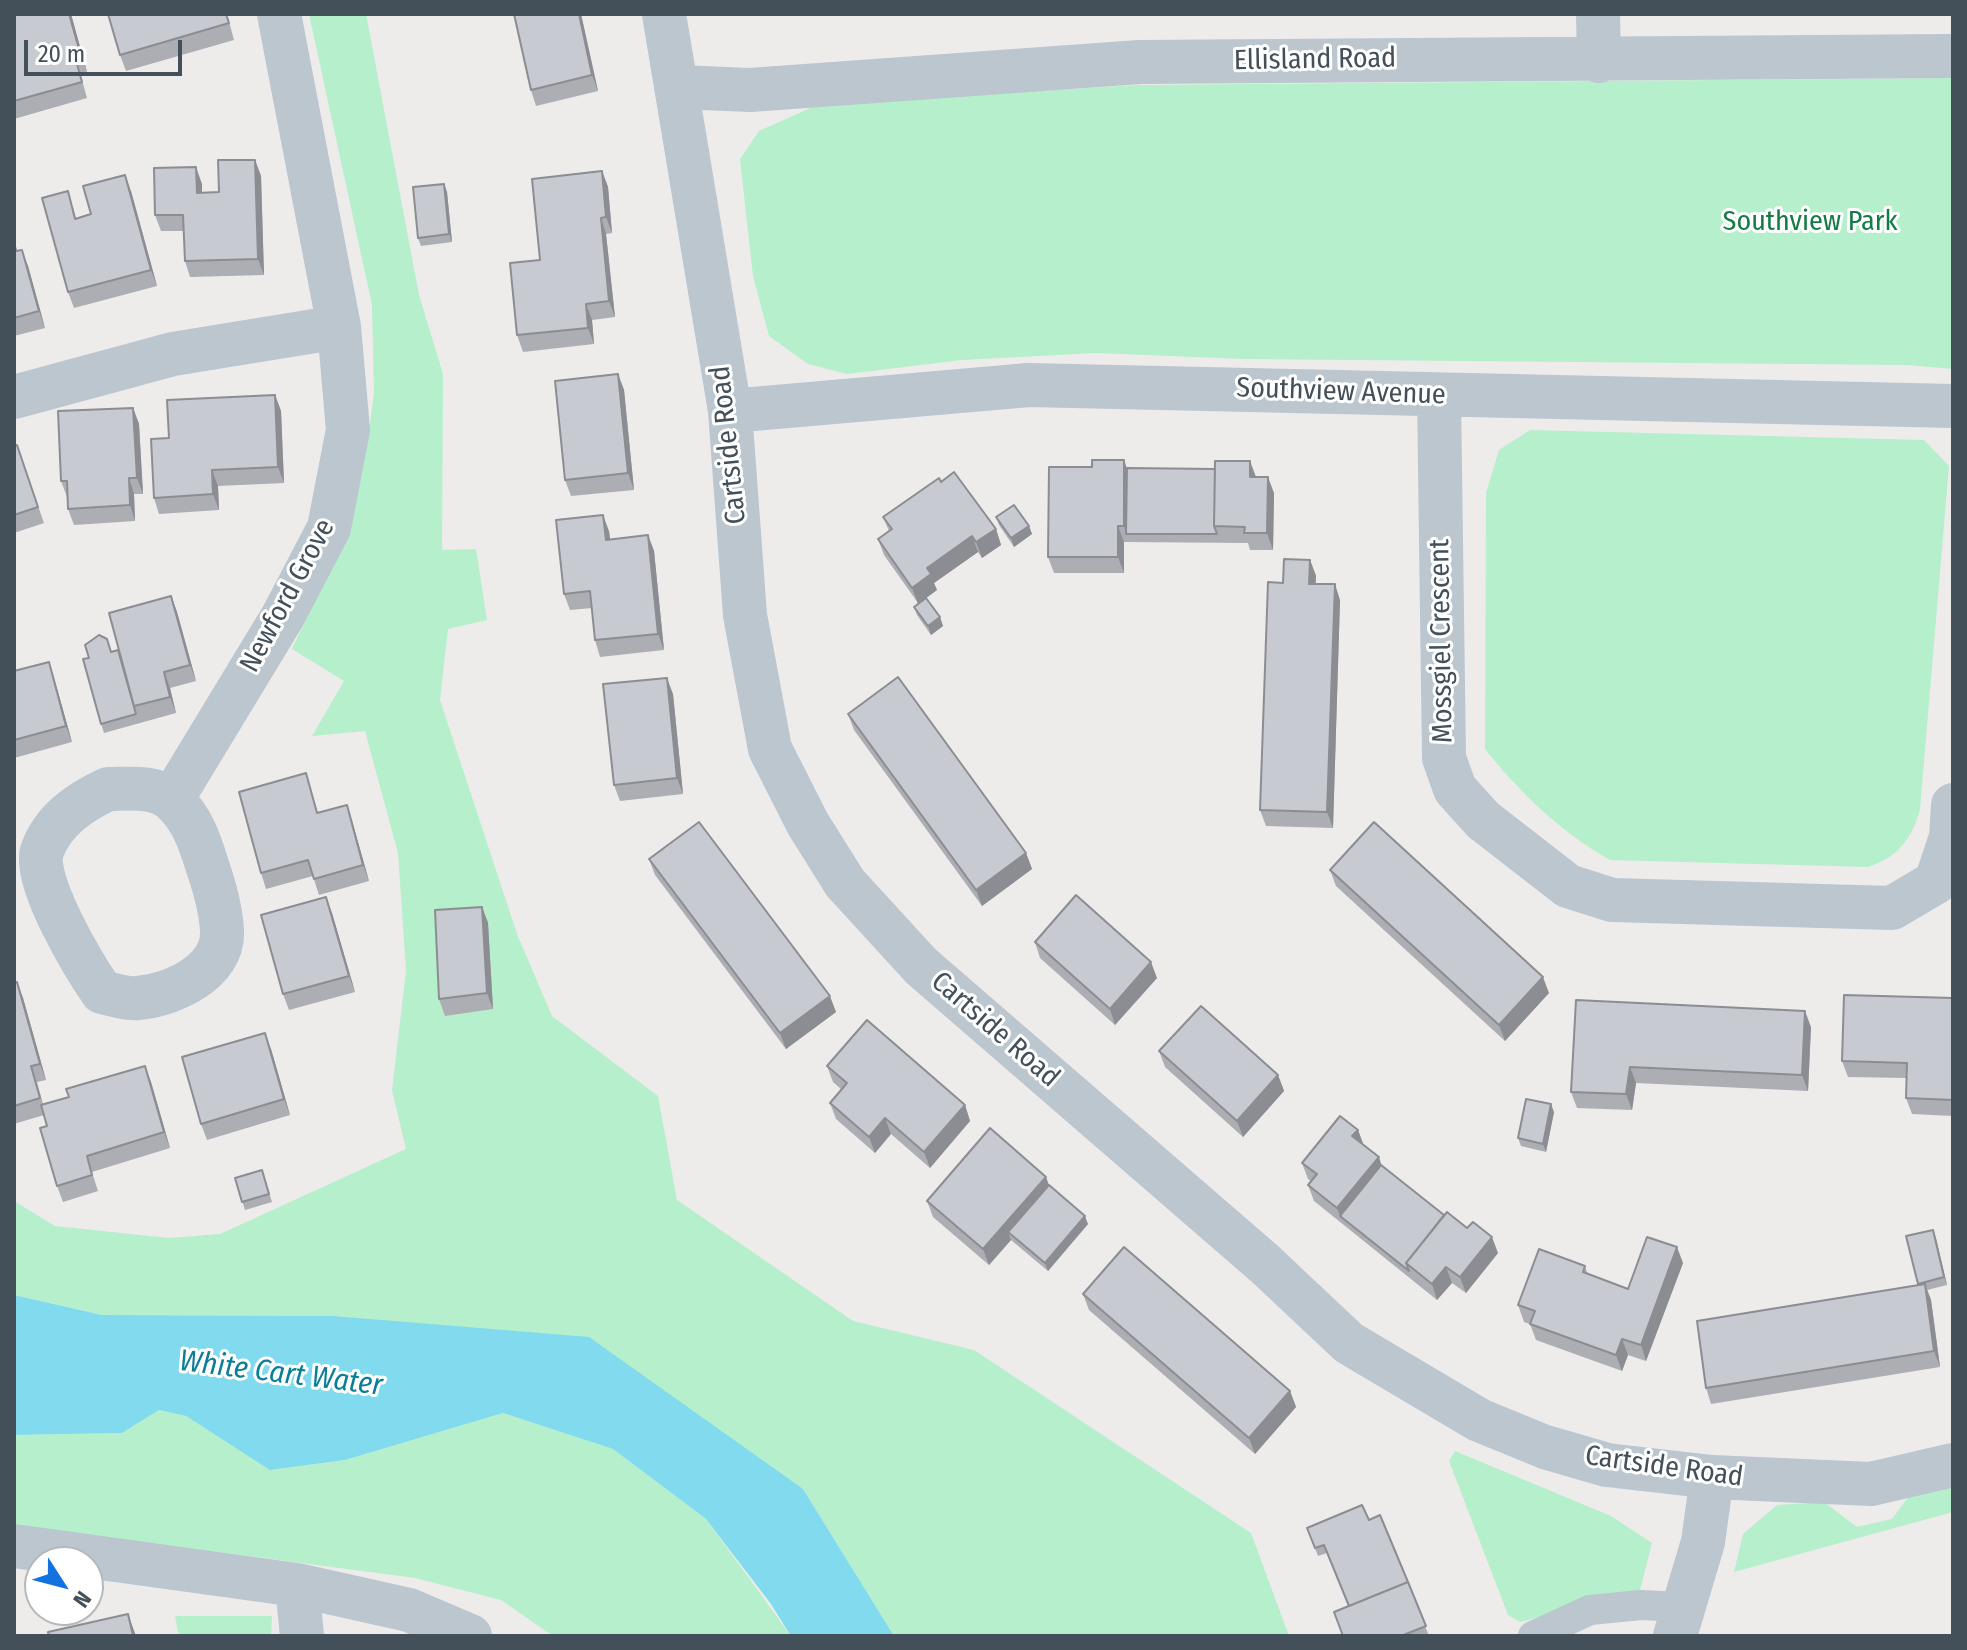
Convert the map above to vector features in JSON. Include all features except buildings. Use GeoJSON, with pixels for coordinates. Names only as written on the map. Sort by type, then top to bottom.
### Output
{"type":"FeatureCollection","features":[{"type":"Feature","properties":{"kind":"street","name":"Newford Grove"},"geometry":{"type":"LineString","coordinates":[[172,799],[283,616],[329,528],[348,430],[339,327],[279,14]]}},
{"type":"Feature","properties":{"kind":"street","name":"Cartside Road"},"geometry":{"type":"LineString","coordinates":[[664,14],[730,411],[745,615],[770,749],[815,836],[845,883],[880,925],[932,976],[1265,1264],[1303,1304],[1349,1343],[1479,1420],[1545,1447],[1607,1465],[1712,1477],[1871,1484],[1953,1465]]}},
{"type":"Feature","properties":{"kind":"street"},"geometry":{"type":"LineString","coordinates":[[1598,14],[1599,61]]}},
{"type":"Feature","properties":{"kind":"street","name":"Ellisland Road"},"geometry":{"type":"LineString","coordinates":[[678,87],[750,90],[1140,62],[1953,56]]}},
{"type":"Feature","properties":{"kind":"street"},"geometry":{"type":"LineString","coordinates":[[14,397],[173,354],[339,327]]}},
{"type":"Feature","properties":{"kind":"street","name":"Southview Avenue"},"geometry":{"type":"LineString","coordinates":[[730,411],[1029,385],[1953,406]]}},
{"type":"Feature","properties":{"kind":"street","name":"Mossgiel Crescent"},"geometry":{"type":"LineString","coordinates":[[1439,395],[1444,758],[1455,789],[1483,820],[1568,886],[1612,900],[1892,908],[1944,887],[1953,805]]}},
{"type":"Feature","properties":{"kind":"street"},"geometry":{"type":"LineString","coordinates":[[108,789],[146,789],[172,799],[196,831],[212,880],[223,934],[215,958],[202,973],[171,992],[135,999],[102,992],[76,956],[44,877],[41,854],[60,822],[81,802],[108,789]]}},
{"type":"Feature","properties":{"kind":"street"},"geometry":{"type":"LineString","coordinates":[[1679,1621],[1703,1542],[1712,1477]]}},
{"type":"Feature","properties":{"kind":"street"},"geometry":{"type":"LineString","coordinates":[[14,1546],[297,1585],[408,1623],[470,1636]]}},
{"type":"Feature","properties":{"kind":"street"},"geometry":{"type":"LineString","coordinates":[[297,1585],[302,1636]]}},
{"type":"Feature","properties":{"kind":"lane"},"geometry":{"type":"LineString","coordinates":[[1533,1636],[1590,1610],[1641,1605],[1679,1621]]}},
{"type":"Feature","properties":{"kind":"green space"},"geometry":{"type":"Polygon","coordinates":[[[309,14],[366,14],[419,295],[443,374],[442,550],[476,549],[487,620],[448,629],[440,700],[517,934],[552,1016],[658,1096],[677,1200],[853,1321],[974,1350],[1251,1533],[1289,1636],[894,1636],[803,1489],[429,1325],[333,1316],[102,1315],[14,1295],[14,1201],[55,1226],[169,1238],[220,1234],[406,1149],[392,1090],[406,971],[398,853],[365,731],[312,736],[344,681],[292,649],[331,565],[366,452],[374,393],[372,305],[309,14]]]}},
{"type":"Feature","properties":{"kind":"green space","name":"Southview Park"},"geometry":{"type":"Polygon","coordinates":[[[1953,78],[1953,369],[1907,365],[1244,359],[1096,353],[962,360],[847,374],[808,364],[769,336],[753,276],[740,159],[759,131],[817,105],[1136,85],[1953,78]]]}},
{"type":"Feature","properties":{"kind":"green space"},"geometry":{"type":"Polygon","coordinates":[[[1530,430],[1924,440],[1949,466],[1920,809],[1908,838],[1896,852],[1868,867],[1610,860],[1558,824],[1498,765],[1485,749],[1486,493],[1499,450],[1530,430]]]}},
{"type":"Feature","properties":{"kind":"green space"},"geometry":{"type":"Polygon","coordinates":[[[159,1410],[186,1416],[271,1470],[345,1460],[503,1413],[613,1449],[706,1519],[791,1636],[553,1636],[501,1600],[415,1578],[14,1525],[14,1435],[122,1433],[159,1410]]]}},
{"type":"Feature","properties":{"kind":"green space"},"geometry":{"type":"Polygon","coordinates":[[[1455,1451],[1611,1516],[1652,1543],[1640,1590],[1520,1622],[1508,1615],[1449,1461],[1455,1451]]]}},
{"type":"Feature","properties":{"kind":"green space"},"geometry":{"type":"Polygon","coordinates":[[[1953,1481],[1953,1512],[1734,1572],[1743,1534],[1777,1505],[1824,1502],[1857,1527],[1892,1519],[1909,1496],[1953,1481]]]}},
{"type":"Feature","properties":{"kind":"green space"},"geometry":{"type":"Polygon","coordinates":[[[175,1616],[272,1616],[271,1636],[179,1636],[175,1616]]]}},
{"type":"Feature","properties":{"kind":"water","name":"White Cart Water"},"geometry":{"type":"Polygon","coordinates":[[[14,1295],[102,1315],[333,1316],[589,1337],[803,1489],[894,1636],[791,1636],[771,1604],[706,1519],[613,1449],[503,1413],[345,1460],[270,1470],[186,1416],[159,1410],[122,1433],[14,1435],[14,1295]]]}}]}
